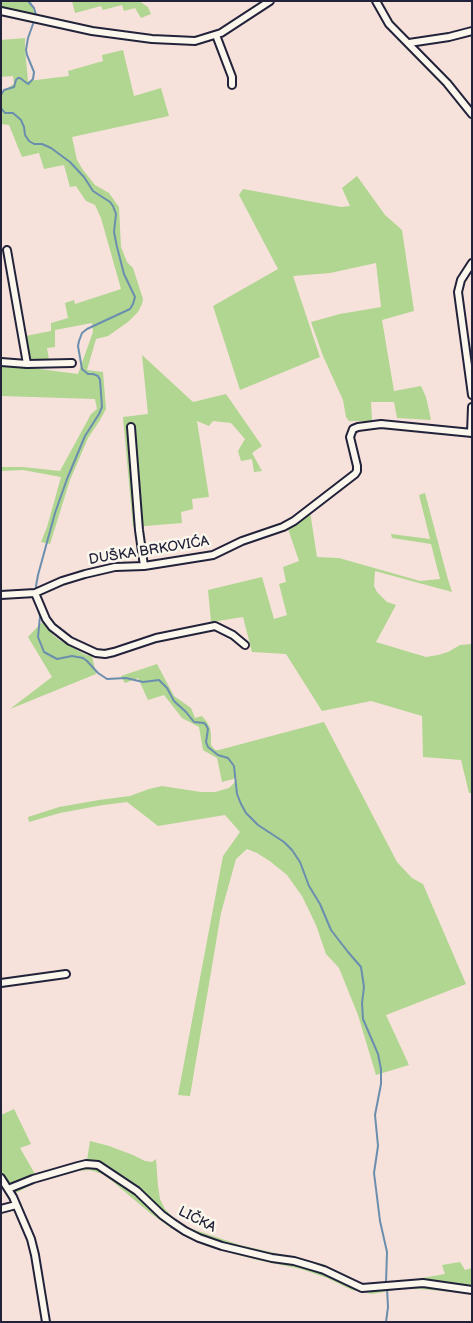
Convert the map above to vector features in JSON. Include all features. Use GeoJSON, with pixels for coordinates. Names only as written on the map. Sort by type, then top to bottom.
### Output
{"type":"FeatureCollection","features":[{"type":"Feature","properties":{"kind":"street"},"geometry":{"type":"LineString","coordinates":[[1,11],[92,31],[152,40],[195,41],[220,33],[270,1]]}},
{"type":"Feature","properties":{"kind":"street"},"geometry":{"type":"LineString","coordinates":[[376,1],[390,24],[447,83],[472,114]]}},
{"type":"Feature","properties":{"kind":"street"},"geometry":{"type":"LineString","coordinates":[[409,43],[449,37],[472,31]]}},
{"type":"Feature","properties":{"kind":"street"},"geometry":{"type":"LineString","coordinates":[[216,35],[232,77],[232,85]]}},
{"type":"Feature","properties":{"kind":"street"},"geometry":{"type":"LineString","coordinates":[[7,250],[27,364]]}},
{"type":"Feature","properties":{"kind":"street"},"geometry":{"type":"LineString","coordinates":[[472,263],[461,280],[458,292],[472,395]]}},
{"type":"Feature","properties":{"kind":"street"},"geometry":{"type":"LineString","coordinates":[[1,362],[27,364],[72,363]]}},
{"type":"Feature","properties":{"kind":"street","name":"DUŠKA BRKOVIĆA"},"geometry":{"type":"LineString","coordinates":[[1,595],[35,593],[62,581],[115,567],[144,566],[213,555],[242,540],[276,530],[294,521],[357,471],[350,437],[351,431],[355,428],[381,424],[472,433],[472,407]]}},
{"type":"Feature","properties":{"kind":"street"},"geometry":{"type":"LineString","coordinates":[[131,427],[144,566]]}},
{"type":"Feature","properties":{"kind":"street"},"geometry":{"type":"LineString","coordinates":[[35,593],[46,619],[52,627],[70,641],[96,653],[114,652],[156,638],[215,626],[232,634],[245,645]]}},
{"type":"Feature","properties":{"kind":"street"},"geometry":{"type":"LineString","coordinates":[[1,983],[66,974]]}},
{"type":"Feature","properties":{"kind":"street","name":"LIČKA"},"geometry":{"type":"LineString","coordinates":[[8,1190],[33,1178],[86,1164],[98,1165],[137,1191],[168,1219],[185,1231],[222,1246],[324,1270],[362,1288],[423,1282],[472,1290]]}},
{"type":"Feature","properties":{"kind":"street"},"geometry":{"type":"LineString","coordinates":[[1,1178],[16,1205],[31,1239],[46,1322]]}},
{"type":"Feature","properties":{"kind":"street"},"geometry":{"type":"LineString","coordinates":[[1,1209],[16,1205]]}},
{"type":"Feature","properties":{"kind":"green space"},"geometry":{"type":"Polygon","coordinates":[[[1,1],[31,1],[35,16],[1,8],[1,1]]]}},
{"type":"Feature","properties":{"kind":"green space"},"geometry":{"type":"Polygon","coordinates":[[[72,1],[139,1],[148,7],[151,14],[141,18],[135,8],[124,11],[122,5],[103,10],[101,6],[75,13],[72,1]]]}},
{"type":"Feature","properties":{"kind":"green space"},"geometry":{"type":"Polygon","coordinates":[[[25,38],[28,81],[69,76],[68,71],[103,61],[102,55],[123,50],[134,96],[161,88],[169,116],[72,137],[77,160],[83,170],[95,185],[109,193],[119,207],[121,247],[127,262],[133,268],[143,299],[138,312],[128,322],[108,336],[96,339],[87,370],[103,372],[106,409],[88,438],[70,480],[50,544],[41,542],[61,477],[23,470],[1,471],[1,467],[60,471],[91,414],[97,409],[95,399],[1,396],[1,364],[78,374],[93,332],[92,323],[55,330],[55,347],[47,348],[49,360],[30,361],[20,337],[51,331],[51,323],[68,318],[65,303],[74,300],[75,304],[121,289],[101,218],[95,205],[86,201],[76,186],[70,187],[64,165],[44,169],[39,153],[22,157],[9,125],[1,124],[1,95],[4,90],[14,84],[13,76],[1,77],[1,40],[25,38]]]}},
{"type":"Feature","properties":{"kind":"green space"},"geometry":{"type":"Polygon","coordinates":[[[357,176],[385,215],[402,230],[414,311],[382,320],[394,391],[421,386],[426,397],[431,420],[397,418],[394,402],[371,402],[372,421],[349,421],[346,417],[343,400],[323,356],[311,322],[340,314],[381,307],[376,263],[330,273],[293,276],[320,357],[240,390],[213,306],[278,269],[239,195],[243,189],[341,207],[350,206],[342,188],[357,176]]]}},
{"type":"Feature","properties":{"kind":"green space"},"geometry":{"type":"Polygon","coordinates":[[[142,355],[193,402],[226,394],[262,446],[252,453],[262,471],[254,472],[252,459],[241,461],[238,451],[245,439],[231,423],[213,421],[209,426],[197,421],[209,497],[192,499],[193,509],[181,512],[182,523],[133,527],[123,417],[148,414],[142,355]]]}},
{"type":"Feature","properties":{"kind":"green space"},"geometry":{"type":"Polygon","coordinates":[[[425,493],[452,592],[375,571],[374,586],[377,592],[387,602],[396,605],[376,642],[426,657],[448,652],[460,645],[472,644],[472,793],[469,793],[461,760],[423,757],[422,716],[371,701],[322,711],[286,654],[252,652],[243,617],[211,622],[208,590],[262,577],[274,619],[287,615],[279,584],[286,582],[283,567],[299,561],[286,523],[309,505],[317,557],[339,558],[420,581],[440,579],[431,544],[392,538],[391,534],[430,539],[419,495],[425,493]]]}},
{"type":"Feature","properties":{"kind":"green space"},"geometry":{"type":"Polygon","coordinates":[[[44,620],[53,635],[61,641],[86,655],[92,656],[96,674],[10,709],[52,677],[28,637],[44,620]]]}},
{"type":"Feature","properties":{"kind":"green space"},"geometry":{"type":"Polygon","coordinates":[[[157,664],[174,696],[191,708],[195,718],[202,716],[207,722],[210,728],[211,745],[215,750],[324,722],[397,862],[412,878],[423,884],[466,984],[386,1015],[409,1065],[376,1075],[358,1015],[339,968],[326,954],[316,925],[302,896],[287,875],[271,862],[247,849],[236,859],[221,913],[190,1096],[178,1095],[223,856],[240,832],[225,815],[158,826],[127,802],[60,813],[29,822],[28,817],[59,807],[130,796],[162,786],[201,792],[215,792],[229,788],[234,783],[237,778],[222,782],[217,758],[203,750],[199,727],[182,718],[164,695],[148,700],[138,678],[125,683],[121,676],[157,664]]]}},
{"type":"Feature","properties":{"kind":"green space"},"geometry":{"type":"Polygon","coordinates":[[[14,1109],[31,1144],[20,1148],[35,1174],[87,1160],[90,1141],[109,1146],[145,1161],[152,1162],[156,1159],[160,1199],[165,1209],[175,1219],[192,1229],[240,1245],[323,1264],[367,1285],[387,1284],[445,1274],[442,1265],[460,1262],[465,1270],[472,1268],[472,1294],[401,1289],[372,1294],[352,1290],[327,1278],[301,1269],[209,1247],[171,1228],[112,1181],[102,1174],[90,1170],[78,1171],[35,1183],[10,1196],[1,1183],[1,1115],[14,1109]]]}},
{"type":"Feature","properties":{"kind":"waterway"},"geometry":{"type":"LineString","coordinates":[[28,1],[34,8],[36,15]]}},
{"type":"Feature","properties":{"kind":"waterway"},"geometry":{"type":"LineString","coordinates":[[1,95],[4,90],[14,87],[18,78],[28,84],[33,79],[34,72],[26,50],[33,24]]}},
{"type":"Feature","properties":{"kind":"waterway"},"geometry":{"type":"LineString","coordinates":[[1,108],[5,113],[13,113],[21,120],[25,135],[29,141],[51,148],[70,162],[84,177],[93,191],[113,206],[116,214],[114,232],[117,247],[124,274],[135,297],[130,309],[87,329],[82,333],[79,341],[78,346],[82,369],[88,374],[98,376],[100,380],[102,407],[85,436],[55,513],[38,575],[36,586],[38,591]]}},
{"type":"Feature","properties":{"kind":"waterway"},"geometry":{"type":"LineString","coordinates":[[39,610],[38,637],[44,652],[57,659],[72,656],[83,658],[107,679],[126,678],[143,682],[159,680],[167,688],[174,701],[194,722],[206,725],[208,729],[206,742],[208,747],[218,755],[228,758],[234,766],[237,794],[246,813],[258,825],[284,842],[292,850],[300,862],[309,886],[320,904],[331,930],[361,967],[364,987],[363,1019],[378,1054],[381,1069],[381,1084],[375,1115],[378,1146],[374,1173],[380,1221],[387,1252],[386,1283]]}},
{"type":"Feature","properties":{"kind":"waterway"},"geometry":{"type":"LineString","coordinates":[[386,1322],[388,1307],[387,1288]]}}]}
